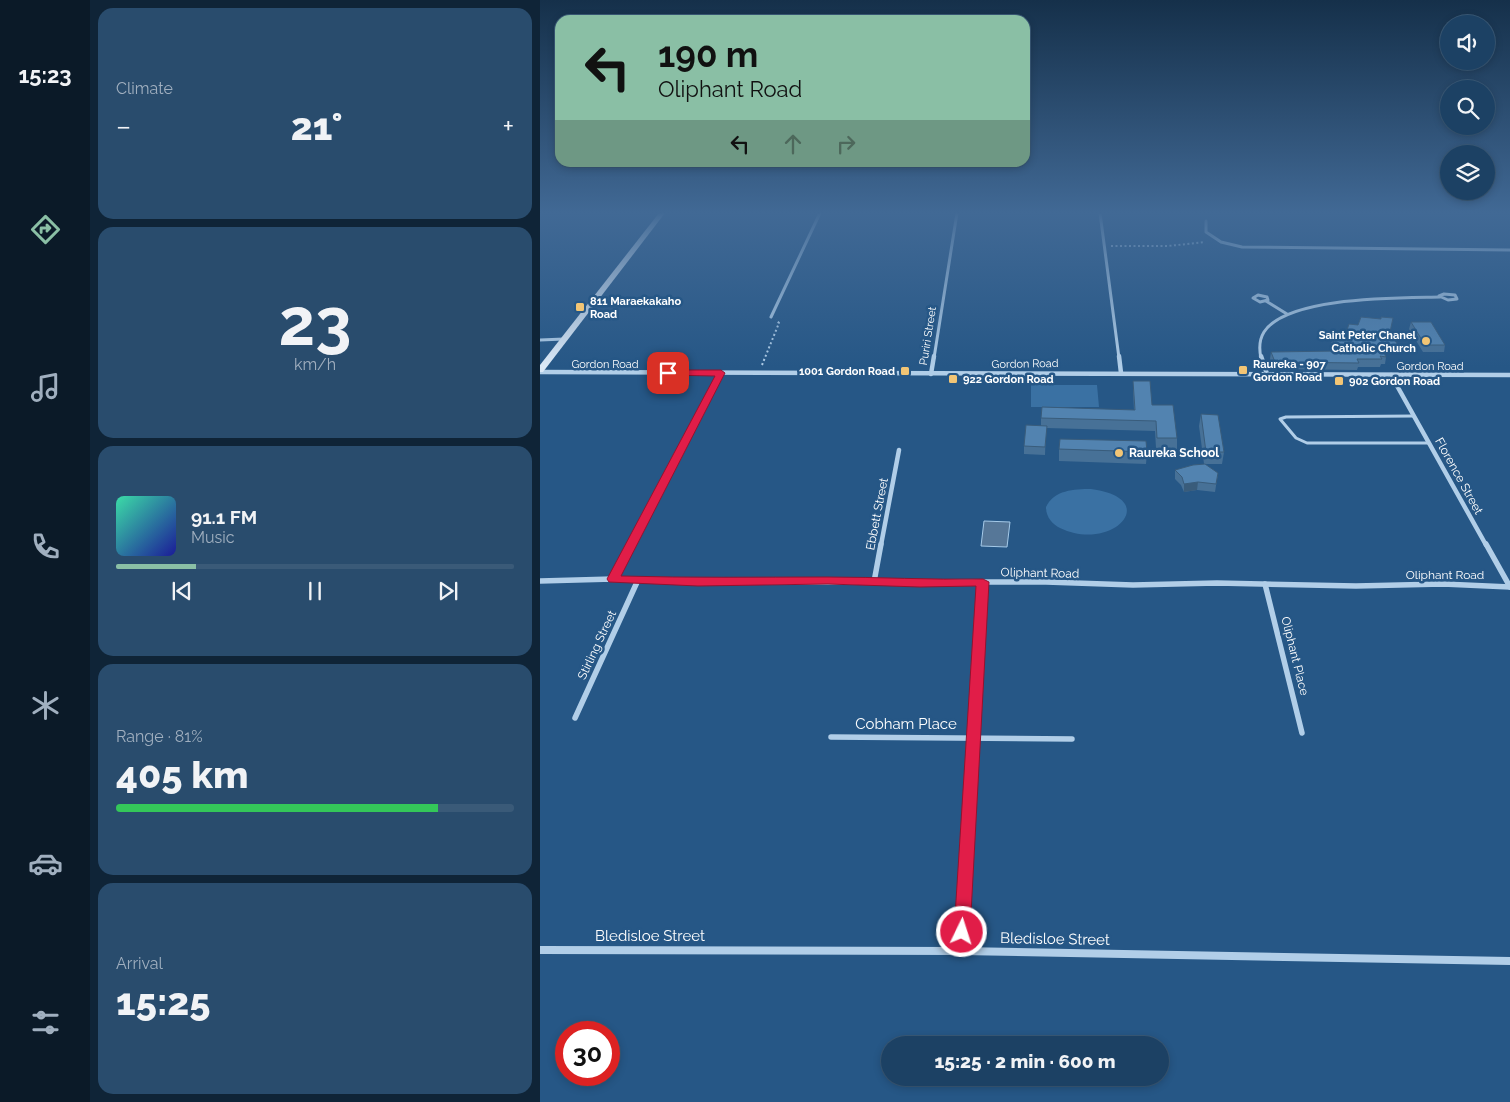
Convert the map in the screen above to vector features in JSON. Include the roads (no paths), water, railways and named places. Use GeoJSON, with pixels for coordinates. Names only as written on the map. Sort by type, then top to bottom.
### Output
{"type":"FeatureCollection","features":[{"type":"Feature","properties":{"kind":"main road"},"geometry":{"type":"LineString","coordinates":[[540,371],[622,264]]}},
{"type":"Feature","properties":{"kind":"street"},"geometry":{"type":"LineString","coordinates":[[771,317],[796,264]]}},
{"type":"Feature","properties":{"kind":"street","name":"Puriri Street"},"geometry":{"type":"LineString","coordinates":[[931,374],[949,264]]}},
{"type":"Feature","properties":{"kind":"street"},"geometry":{"type":"LineString","coordinates":[[1107,264],[1121,373]]}},
{"type":"Feature","properties":{"kind":"street"},"geometry":{"type":"LineString","coordinates":[[1267,374],[1259,350],[1262,336],[1270,325],[1287,314],[1314,307],[1362,300],[1440,298]]}},
{"type":"Feature","properties":{"kind":"street"},"geometry":{"type":"LineString","coordinates":[[1266,301],[1287,314]]}},
{"type":"Feature","properties":{"kind":"street"},"geometry":{"type":"LineString","coordinates":[[540,340],[564,339]]}},
{"type":"Feature","properties":{"kind":"street","name":"Gordon Road"},"geometry":{"type":"LineString","coordinates":[[540,371],[1510,376]]}},
{"type":"Feature","properties":{"kind":"street"},"geometry":{"type":"LineString","coordinates":[[613,579],[721,373]]}},
{"type":"Feature","properties":{"kind":"street","name":"Florence Street"},"geometry":{"type":"LineString","coordinates":[[1391,375],[1510,587]]}},
{"type":"Feature","properties":{"kind":"street","name":"Ebbett Street"},"geometry":{"type":"LineString","coordinates":[[874,582],[899,450]]}},
{"type":"Feature","properties":{"kind":"street","name":"Oliphant Road"},"geometry":{"type":"LineString","coordinates":[[540,581],[613,579],[708,582],[828,581],[1356,586],[1443,584],[1510,587]]}},
{"type":"Feature","properties":{"kind":"street","name":"Stirling Street"},"geometry":{"type":"LineString","coordinates":[[575,718],[638,580]]}},
{"type":"Feature","properties":{"kind":"street"},"geometry":{"type":"LineString","coordinates":[[961,951],[983,582]]}},
{"type":"Feature","properties":{"kind":"street","name":"Oliphant Place"},"geometry":{"type":"LineString","coordinates":[[1265,584],[1302,733]]}},
{"type":"Feature","properties":{"kind":"street","name":"Cobham Place"},"geometry":{"type":"LineString","coordinates":[[831,737],[1072,738]]}},
{"type":"Feature","properties":{"kind":"street","name":"Bledisloe Street"},"geometry":{"type":"LineString","coordinates":[[540,950],[961,951],[1510,960]]}},
{"type":"Feature","properties":{"kind":"lane"},"geometry":{"type":"LineString","coordinates":[[1414,416],[1286,417],[1280,419],[1296,438],[1307,443],[1429,443]]}},
{"type":"Feature","properties":{"kind":"place","name":"811 Maraekakaho Road"},"geometry":{"type":"Point","coordinates":[580,307]}},
{"type":"Feature","properties":{"kind":"place","name":"Saint Peter Chanel Catholic Church"},"geometry":{"type":"Point","coordinates":[1426,341]}},
{"type":"Feature","properties":{"kind":"place","name":"Raureka - 907 Gordon Road"},"geometry":{"type":"Point","coordinates":[1243,370]}},
{"type":"Feature","properties":{"kind":"place","name":"1001 Gordon Road"},"geometry":{"type":"Point","coordinates":[905,371]}},
{"type":"Feature","properties":{"kind":"place","name":"922 Gordon Road"},"geometry":{"type":"Point","coordinates":[953,379]}},
{"type":"Feature","properties":{"kind":"place","name":"902 Gordon Road"},"geometry":{"type":"Point","coordinates":[1339,381]}},
{"type":"Feature","properties":{"kind":"place","name":"Raureka School"},"geometry":{"type":"Point","coordinates":[1119,453]}}]}
